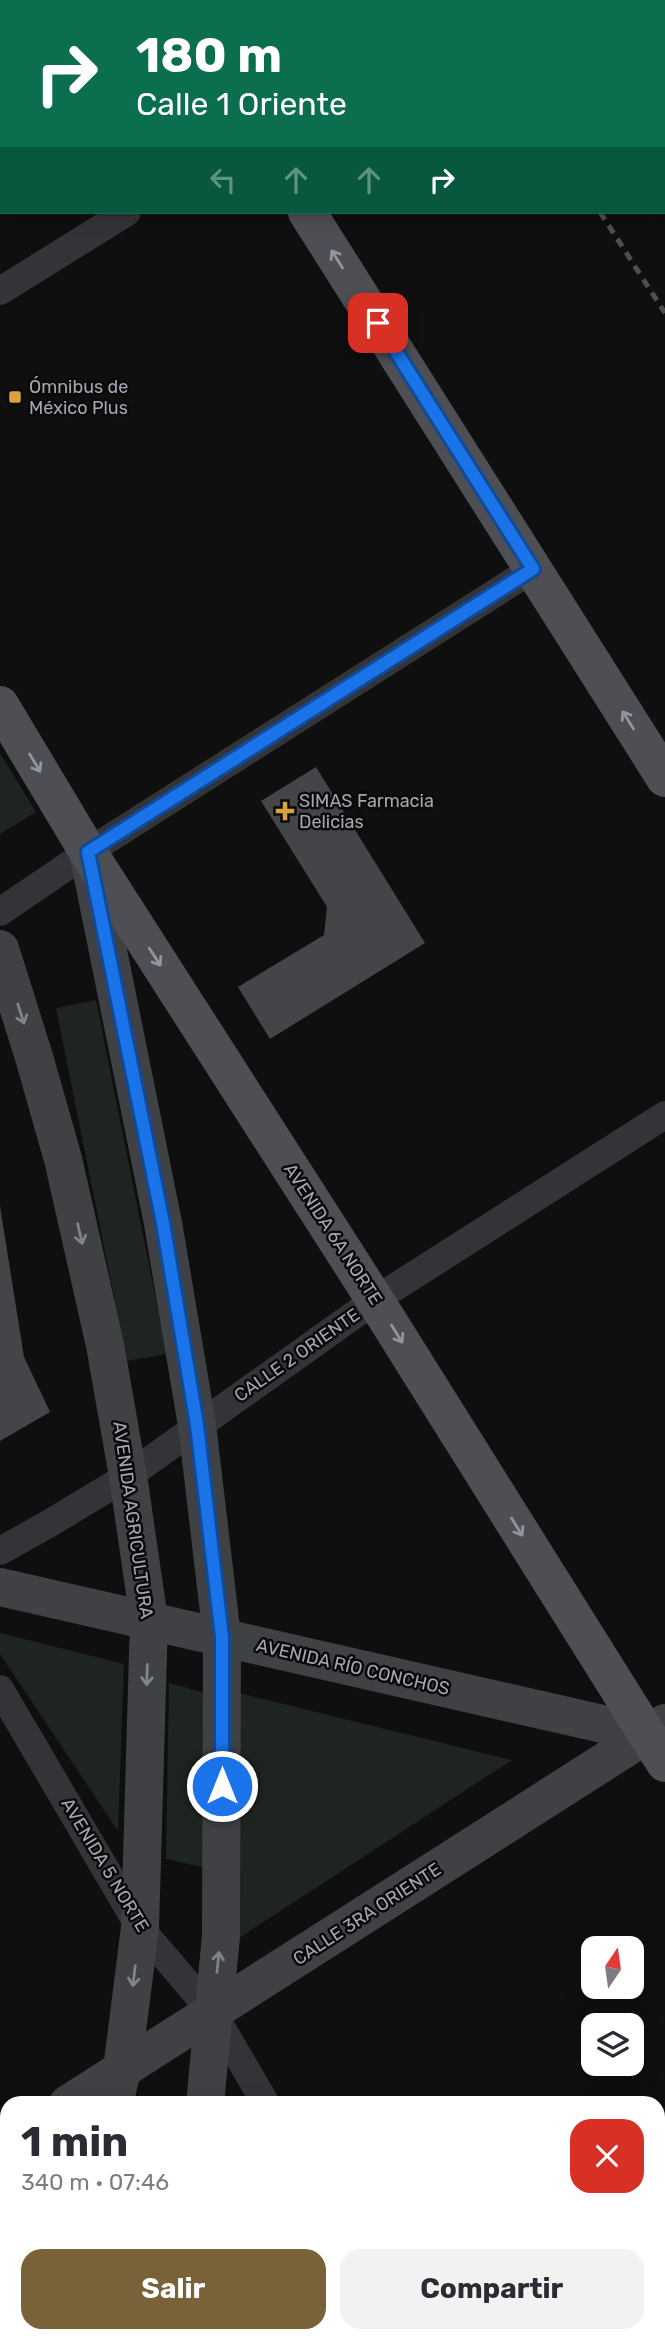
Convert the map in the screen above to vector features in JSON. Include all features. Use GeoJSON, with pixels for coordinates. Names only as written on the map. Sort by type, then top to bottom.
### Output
{"type":"FeatureCollection","features":[{"type":"Feature","properties":{"kind":"main road"},"geometry":{"type":"LineString","coordinates":[[308,214],[665,778]]}},
{"type":"Feature","properties":{"kind":"main road","name":"AVENIDA 6A NORTE"},"geometry":{"type":"LineString","coordinates":[[0,705],[88,852],[660,1740]]}},
{"type":"Feature","properties":{"kind":"main road"},"geometry":{"type":"LineString","coordinates":[[88,852],[163,1223],[197,1425],[222,1637],[221,1936],[206,2096]]}},
{"type":"Feature","properties":{"kind":"main road","name":"AVENIDA AGRICULTURA"},"geometry":{"type":"LineString","coordinates":[[0,949],[62,1159],[105,1345],[149,1620],[140,1928],[118,2087]]}},
{"type":"Feature","properties":{"kind":"main road","name":"AVENIDA RÍO CONCHOS"},"geometry":{"type":"LineString","coordinates":[[0,1587],[660,1740]]}},
{"type":"Feature","properties":{"kind":"main road","name":"CALLE 3RA ORIENTE"},"geometry":{"type":"LineString","coordinates":[[92,2096],[118,2087],[214,2013],[660,1740]]}},
{"type":"Feature","properties":{"kind":"street"},"geometry":{"type":"LineString","coordinates":[[0,290],[124,214]]}},
{"type":"Feature","properties":{"kind":"street"},"geometry":{"type":"LineString","coordinates":[[0,912],[88,852],[533,569]]}},
{"type":"Feature","properties":{"kind":"street","name":"CALLE 2 ORIENTE"},"geometry":{"type":"LineString","coordinates":[[0,1551],[51,1524],[128,1476],[375,1300],[665,1115]]}},
{"type":"Feature","properties":{"kind":"street","name":"AVENIDA 5 NORTE"},"geometry":{"type":"LineString","coordinates":[[0,1689],[140,1928],[214,2013],[261,2096]]}},
{"type":"Feature","properties":{"kind":"shaded area"},"geometry":{"type":"Polygon","coordinates":[[[0,753],[36,812],[0,834],[0,753]]]}},
{"type":"Feature","properties":{"kind":"shaded area"},"geometry":{"type":"Polygon","coordinates":[[[96,1000],[167,1354],[127,1361],[56,1008],[96,1000]]]}},
{"type":"Feature","properties":{"kind":"shaded area"},"geometry":{"type":"Polygon","coordinates":[[[0,1633],[124,1664],[118,1831],[0,1654],[0,1633]]]}},
{"type":"Feature","properties":{"kind":"shaded area"},"geometry":{"type":"Polygon","coordinates":[[[169,1683],[205,1693],[203,1867],[166,1859],[169,1683]]]}},
{"type":"Feature","properties":{"kind":"shaded area"},"geometry":{"type":"Polygon","coordinates":[[[239,1693],[512,1760],[236,1940],[239,1693]]]}},
{"type":"Feature","properties":{"kind":"building"},"geometry":{"type":"Polygon","coordinates":[[[316,767],[425,943],[270,1039],[238,987],[324,935],[327,907],[261,801],[316,767]]]}},
{"type":"Feature","properties":{"kind":"building"},"geometry":{"type":"Polygon","coordinates":[[[0,1206],[24,1357],[50,1412],[0,1441],[0,1206]]]}},
{"type":"Feature","properties":{"kind":"railway"},"geometry":{"type":"LineString","coordinates":[[601,214],[665,313]]}},
{"type":"Feature","properties":{"kind":"place","name":"Ómnibus de México Plus"},"geometry":{"type":"Point","coordinates":[15,397]}},
{"type":"Feature","properties":{"kind":"place","name":"SIMAS Farmacia Delicias"},"geometry":{"type":"Point","coordinates":[285,811]}},
{"type":"Feature","properties":{"kind":"route"},"geometry":{"type":"LineString","coordinates":[[222,1786],[222,1637],[197,1425],[163,1223],[88,852],[533,569],[378,323]]}}]}
